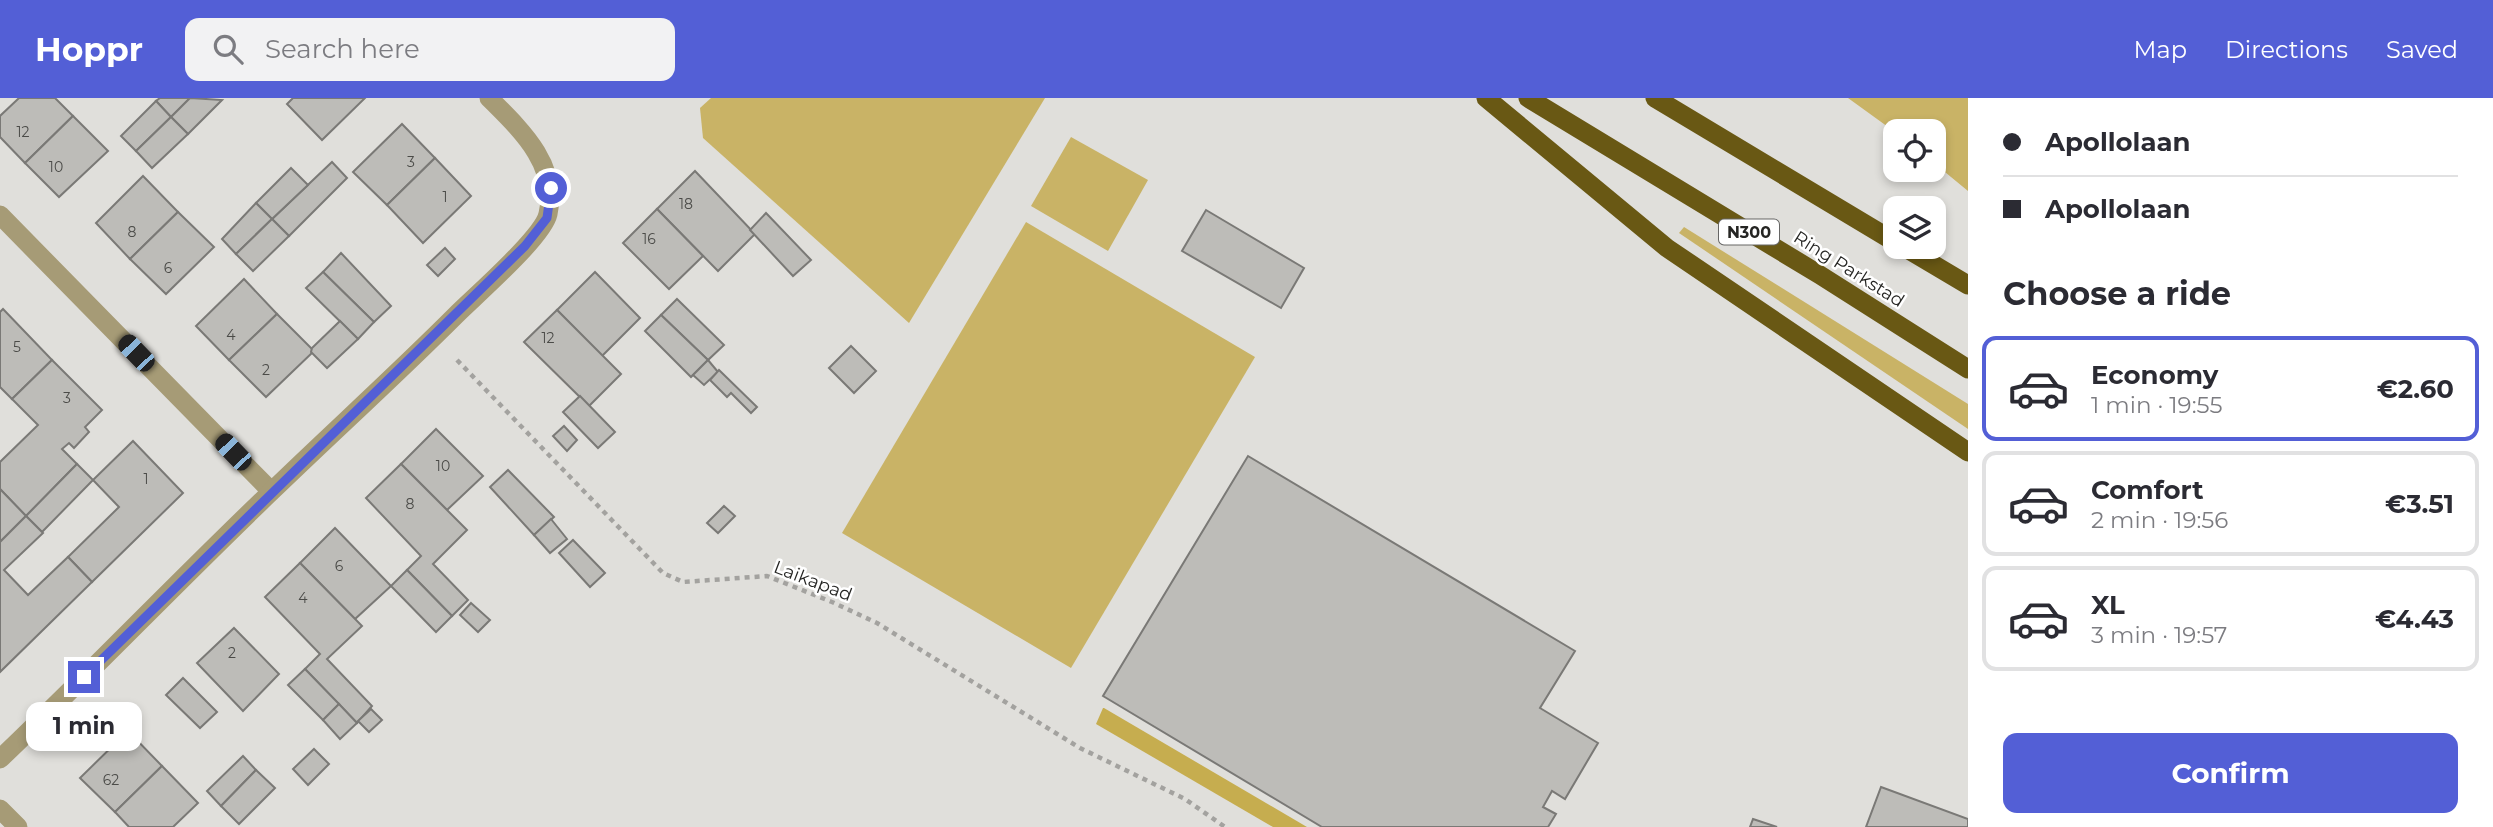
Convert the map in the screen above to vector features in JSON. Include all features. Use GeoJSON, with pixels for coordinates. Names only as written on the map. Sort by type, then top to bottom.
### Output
{"type":"FeatureCollection","features":[{"type":"Feature","properties":{"kind":"highway"},"geometry":{"type":"LineString","coordinates":[[1486,98],[1667,248],[1968,452]]}},
{"type":"Feature","properties":{"kind":"highway","name":"Ring Parkstad"},"geometry":{"type":"LineString","coordinates":[[1528,98],[1820,275],[1968,369]]}},
{"type":"Feature","properties":{"kind":"highway"},"geometry":{"type":"LineString","coordinates":[[1656,98],[1883,235]]}},
{"type":"Feature","properties":{"kind":"highway"},"geometry":{"type":"LineString","coordinates":[[1924,259],[1968,285]]}},
{"type":"Feature","properties":{"kind":"street"},"geometry":{"type":"LineString","coordinates":[[0,759],[271,491],[434,337],[525,246],[547,218],[551,188],[545,167],[515,124],[489,98]]}},
{"type":"Feature","properties":{"kind":"street"},"geometry":{"type":"LineString","coordinates":[[0,215],[271,491]]}},
{"type":"Feature","properties":{"kind":"street"},"geometry":{"type":"LineString","coordinates":[[0,809],[18,827]]}},
{"type":"Feature","properties":{"kind":"path","name":"Laikapad"},"geometry":{"type":"LineString","coordinates":[[434,337],[663,573],[672,578],[693,582],[767,576],[832,602],[877,624],[1080,748],[1185,799],[1225,827]]}},
{"type":"Feature","properties":{"kind":"shaded area"},"geometry":{"type":"Polygon","coordinates":[[[711,98],[1045,98],[909,323],[703,138],[700,108],[711,98]]]}},
{"type":"Feature","properties":{"kind":"shaded area"},"geometry":{"type":"Polygon","coordinates":[[[1848,98],[1968,98],[1968,191],[1946,173],[1946,119],[1883,119],[1883,123],[1848,98]]]}},
{"type":"Feature","properties":{"kind":"shaded area"},"geometry":{"type":"Polygon","coordinates":[[[1071,137],[1148,180],[1108,251],[1031,206],[1071,137]]]}},
{"type":"Feature","properties":{"kind":"shaded area"},"geometry":{"type":"Polygon","coordinates":[[[1026,222],[1255,357],[1071,668],[842,533],[1026,222]]]}},
{"type":"Feature","properties":{"kind":"shaded area"},"geometry":{"type":"Polygon","coordinates":[[[1684,227],[1968,404],[1968,429],[1679,233],[1684,227]]]}},
{"type":"Feature","properties":{"kind":"shaded area"},"geometry":{"type":"Polygon","coordinates":[[[1103,708],[1307,827],[1273,827],[1096,724],[1103,708]]]}},
{"type":"Feature","properties":{"kind":"building"},"geometry":{"type":"Polygon","coordinates":[[[19,98],[55,98],[73,116],[25,163],[0,137],[0,116],[19,98]]]}},
{"type":"Feature","properties":{"kind":"building"},"geometry":{"type":"Polygon","coordinates":[[[160,98],[190,98],[171,117],[156,101],[160,98]]]}},
{"type":"Feature","properties":{"kind":"building"},"geometry":{"type":"Polygon","coordinates":[[[190,98],[222,100],[188,134],[171,117],[190,98]]]}},
{"type":"Feature","properties":{"kind":"building"},"geometry":{"type":"Polygon","coordinates":[[[293,98],[365,98],[322,140],[287,104],[293,98]]]}},
{"type":"Feature","properties":{"kind":"building"},"geometry":{"type":"Polygon","coordinates":[[[156,101],[171,117],[136,151],[121,136],[156,101]]]}},
{"type":"Feature","properties":{"kind":"building"},"geometry":{"type":"Polygon","coordinates":[[[73,116],[108,151],[59,197],[25,163],[73,116]]]}},
{"type":"Feature","properties":{"kind":"building"},"geometry":{"type":"Polygon","coordinates":[[[171,117],[188,134],[152,168],[136,151],[171,117]]]}},
{"type":"Feature","properties":{"kind":"building"},"geometry":{"type":"Polygon","coordinates":[[[402,124],[435,158],[387,205],[353,172],[402,124]]]}},
{"type":"Feature","properties":{"kind":"building"},"geometry":{"type":"Polygon","coordinates":[[[435,158],[471,196],[423,243],[387,205],[435,158]]]}},
{"type":"Feature","properties":{"kind":"building"},"geometry":{"type":"Polygon","coordinates":[[[332,162],[347,178],[289,236],[272,219],[332,162]]]}},
{"type":"Feature","properties":{"kind":"building"},"geometry":{"type":"Polygon","coordinates":[[[291,168],[308,185],[272,219],[256,203],[291,168]]]}},
{"type":"Feature","properties":{"kind":"building"},"geometry":{"type":"Polygon","coordinates":[[[695,171],[755,234],[718,271],[657,209],[695,171]]]}},
{"type":"Feature","properties":{"kind":"building"},"geometry":{"type":"Polygon","coordinates":[[[143,176],[178,212],[130,259],[96,223],[143,176]]]}},
{"type":"Feature","properties":{"kind":"building"},"geometry":{"type":"Polygon","coordinates":[[[256,203],[272,219],[236,254],[222,239],[256,203]]]}},
{"type":"Feature","properties":{"kind":"building"},"geometry":{"type":"Polygon","coordinates":[[[657,209],[703,256],[669,289],[623,243],[657,209]]]}},
{"type":"Feature","properties":{"kind":"building"},"geometry":{"type":"Polygon","coordinates":[[[1206,210],[1304,268],[1281,308],[1182,251],[1206,210]]]}},
{"type":"Feature","properties":{"kind":"building"},"geometry":{"type":"Polygon","coordinates":[[[178,212],[214,247],[166,294],[130,259],[178,212]]]}},
{"type":"Feature","properties":{"kind":"building"},"geometry":{"type":"Polygon","coordinates":[[[766,213],[811,260],[793,276],[750,230],[766,213]]]}},
{"type":"Feature","properties":{"kind":"building"},"geometry":{"type":"Polygon","coordinates":[[[272,219],[289,236],[253,271],[236,254],[272,219]]]}},
{"type":"Feature","properties":{"kind":"building"},"geometry":{"type":"Polygon","coordinates":[[[445,248],[455,259],[438,276],[427,265],[445,248]]]}},
{"type":"Feature","properties":{"kind":"building"},"geometry":{"type":"Polygon","coordinates":[[[341,253],[391,306],[374,322],[323,272],[341,253]]]}},
{"type":"Feature","properties":{"kind":"building"},"geometry":{"type":"Polygon","coordinates":[[[323,272],[374,322],[358,339],[306,288],[323,272]]]}},
{"type":"Feature","properties":{"kind":"building"},"geometry":{"type":"Polygon","coordinates":[[[595,272],[640,318],[602,356],[557,310],[595,272]]]}},
{"type":"Feature","properties":{"kind":"building"},"geometry":{"type":"Polygon","coordinates":[[[244,279],[277,314],[229,360],[196,326],[244,279]]]}},
{"type":"Feature","properties":{"kind":"building"},"geometry":{"type":"Polygon","coordinates":[[[677,299],[724,345],[708,360],[661,315],[677,299]]]}},
{"type":"Feature","properties":{"kind":"building"},"geometry":{"type":"Polygon","coordinates":[[[3,309],[52,360],[12,399],[0,387],[0,312],[3,309]]]}},
{"type":"Feature","properties":{"kind":"building"},"geometry":{"type":"Polygon","coordinates":[[[557,310],[621,374],[589,406],[524,342],[557,310]]]}},
{"type":"Feature","properties":{"kind":"building"},"geometry":{"type":"Polygon","coordinates":[[[277,314],[314,351],[266,397],[229,360],[277,314]]]}},
{"type":"Feature","properties":{"kind":"building"},"geometry":{"type":"Polygon","coordinates":[[[661,315],[708,360],[691,377],[645,331],[661,315]]]}},
{"type":"Feature","properties":{"kind":"building"},"geometry":{"type":"Polygon","coordinates":[[[340,321],[358,339],[327,368],[311,352],[312,348],[340,321]]]}},
{"type":"Feature","properties":{"kind":"building"},"geometry":{"type":"Polygon","coordinates":[[[851,346],[876,371],[854,393],[829,368],[851,346]]]}},
{"type":"Feature","properties":{"kind":"building"},"geometry":{"type":"Polygon","coordinates":[[[52,360],[102,410],[85,427],[89,432],[74,448],[69,443],[62,449],[77,464],[26,516],[0,489],[0,462],[38,425],[12,399],[52,360]]]}},
{"type":"Feature","properties":{"kind":"building"},"geometry":{"type":"Polygon","coordinates":[[[708,360],[718,372],[704,385],[693,375],[708,360]]]}},
{"type":"Feature","properties":{"kind":"building"},"geometry":{"type":"Polygon","coordinates":[[[719,370],[757,407],[751,413],[731,393],[727,397],[710,380],[719,370]]]}},
{"type":"Feature","properties":{"kind":"building"},"geometry":{"type":"Polygon","coordinates":[[[580,396],[615,432],[598,448],[563,412],[580,396]]]}},
{"type":"Feature","properties":{"kind":"building"},"geometry":{"type":"Polygon","coordinates":[[[564,426],[577,440],[567,451],[553,436],[564,426]]]}},
{"type":"Feature","properties":{"kind":"building"},"geometry":{"type":"Polygon","coordinates":[[[436,429],[483,476],[447,510],[401,464],[436,429]]]}},
{"type":"Feature","properties":{"kind":"building"},"geometry":{"type":"Polygon","coordinates":[[[133,441],[183,493],[92,582],[68,557],[119,507],[93,480],[133,441]]]}},
{"type":"Feature","properties":{"kind":"building"},"geometry":{"type":"Polygon","coordinates":[[[1248,456],[1575,651],[1540,708],[1598,743],[1565,799],[1552,791],[1543,807],[1556,814],[1548,827],[1322,827],[1103,696],[1248,456]]]}},
{"type":"Feature","properties":{"kind":"building"},"geometry":{"type":"Polygon","coordinates":[[[77,464],[93,480],[42,532],[26,516],[77,464]]]}},
{"type":"Feature","properties":{"kind":"building"},"geometry":{"type":"Polygon","coordinates":[[[401,464],[467,530],[433,564],[468,600],[452,616],[407,570],[421,556],[366,498],[401,464]]]}},
{"type":"Feature","properties":{"kind":"building"},"geometry":{"type":"Polygon","coordinates":[[[508,470],[554,517],[534,535],[490,487],[508,470]]]}},
{"type":"Feature","properties":{"kind":"building"},"geometry":{"type":"Polygon","coordinates":[[[0,489],[26,516],[0,542],[0,489]]]}},
{"type":"Feature","properties":{"kind":"building"},"geometry":{"type":"Polygon","coordinates":[[[724,506],[735,516],[718,533],[707,523],[724,506]]]}},
{"type":"Feature","properties":{"kind":"building"},"geometry":{"type":"Polygon","coordinates":[[[26,516],[43,533],[4,570],[28,595],[68,557],[92,582],[0,672],[0,542],[26,516]]]}},
{"type":"Feature","properties":{"kind":"building"},"geometry":{"type":"Polygon","coordinates":[[[551,519],[567,539],[550,553],[534,535],[551,519]]]}},
{"type":"Feature","properties":{"kind":"building"},"geometry":{"type":"Polygon","coordinates":[[[335,528],[391,586],[355,619],[300,563],[335,528]]]}},
{"type":"Feature","properties":{"kind":"building"},"geometry":{"type":"Polygon","coordinates":[[[573,540],[605,573],[590,587],[559,553],[573,540]]]}},
{"type":"Feature","properties":{"kind":"building"},"geometry":{"type":"Polygon","coordinates":[[[300,563],[362,626],[327,659],[372,706],[357,723],[305,669],[320,654],[265,597],[300,563]]]}},
{"type":"Feature","properties":{"kind":"building"},"geometry":{"type":"Polygon","coordinates":[[[407,570],[452,616],[436,632],[391,586],[407,570]]]}},
{"type":"Feature","properties":{"kind":"building"},"geometry":{"type":"Polygon","coordinates":[[[471,603],[490,620],[478,632],[460,615],[471,603]]]}},
{"type":"Feature","properties":{"kind":"building"},"geometry":{"type":"Polygon","coordinates":[[[234,628],[279,674],[243,711],[197,663],[234,628]]]}},
{"type":"Feature","properties":{"kind":"building"},"geometry":{"type":"Polygon","coordinates":[[[305,669],[339,704],[323,720],[288,685],[305,669]]]}},
{"type":"Feature","properties":{"kind":"building"},"geometry":{"type":"Polygon","coordinates":[[[183,678],[217,712],[200,728],[166,695],[183,678]]]}},
{"type":"Feature","properties":{"kind":"building"},"geometry":{"type":"Polygon","coordinates":[[[339,704],[357,723],[340,739],[323,720],[339,704]]]}},
{"type":"Feature","properties":{"kind":"building"},"geometry":{"type":"Polygon","coordinates":[[[371,709],[382,720],[369,732],[358,721],[371,709]]]}},
{"type":"Feature","properties":{"kind":"building"},"geometry":{"type":"Polygon","coordinates":[[[128,731],[162,766],[115,812],[80,778],[128,731]]]}},
{"type":"Feature","properties":{"kind":"building"},"geometry":{"type":"Polygon","coordinates":[[[314,749],[329,764],[308,785],[293,769],[314,749]]]}},
{"type":"Feature","properties":{"kind":"building"},"geometry":{"type":"Polygon","coordinates":[[[243,756],[256,770],[221,806],[207,791],[243,756]]]}},
{"type":"Feature","properties":{"kind":"building"},"geometry":{"type":"Polygon","coordinates":[[[162,766],[198,803],[173,827],[129,827],[115,812],[162,766]]]}},
{"type":"Feature","properties":{"kind":"building"},"geometry":{"type":"Polygon","coordinates":[[[256,770],[275,788],[239,824],[221,806],[256,770]]]}},
{"type":"Feature","properties":{"kind":"building"},"geometry":{"type":"Polygon","coordinates":[[[1881,787],[1968,819],[1968,827],[1866,827],[1881,787]]]}},
{"type":"Feature","properties":{"kind":"building"},"geometry":{"type":"Polygon","coordinates":[[[1753,819],[1777,827],[1750,827],[1753,819]]]}},
{"type":"Feature","properties":{"kind":"route"},"geometry":{"type":"LineString","coordinates":[[84,677],[271,491],[434,337],[525,246],[547,218],[551,188]]}}]}
